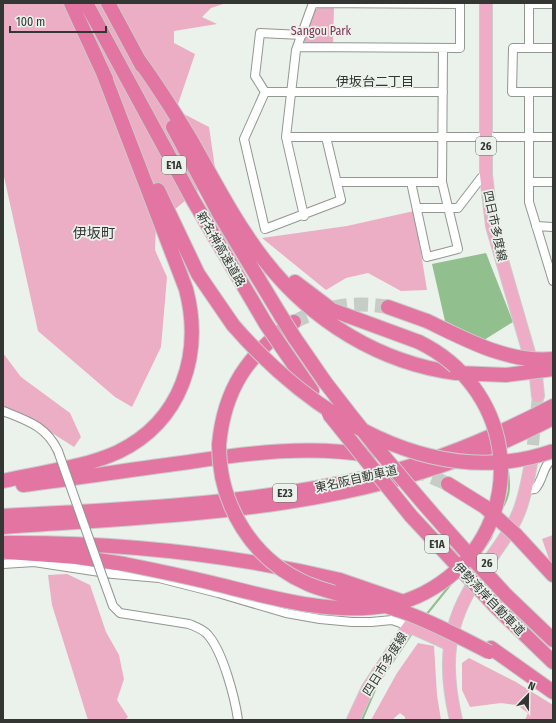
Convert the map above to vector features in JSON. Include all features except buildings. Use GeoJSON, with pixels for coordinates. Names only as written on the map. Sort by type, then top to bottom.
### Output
{"type":"FeatureCollection","features":[{"type":"Feature","properties":{"kind":"highway"},"geometry":{"type":"LineString","coordinates":[[70,3],[186,251],[213,297],[233,325],[279,374],[312,399],[348,422],[404,448],[445,460],[486,464],[522,460],[553,451]]}},
{"type":"Feature","properties":{"kind":"highway","name":"新名神高速道路"},"geometry":{"type":"LineString","coordinates":[[86,3],[193,200],[266,324],[347,439],[381,480]]}},
{"type":"Feature","properties":{"kind":"highway","name":"新名神高速道路"},"geometry":{"type":"LineString","coordinates":[[108,3],[220,215],[281,316],[325,382],[398,474]]}},
{"type":"Feature","properties":{"kind":"highway"},"geometry":{"type":"LineString","coordinates":[[138,59],[175,114],[244,230],[264,260],[286,286],[327,322],[363,343],[397,358],[432,369],[456,373],[506,375],[553,369]]}},
{"type":"Feature","properties":{"kind":"highway"},"geometry":{"type":"LineString","coordinates":[[3,481],[102,458],[132,444],[146,434],[166,413],[180,389],[189,364],[193,327],[186,289],[102,70]]}},
{"type":"Feature","properties":{"kind":"highway"},"geometry":{"type":"LineString","coordinates":[[3,552],[77,557],[124,564],[176,574],[274,598],[350,608],[391,605],[424,593],[449,576],[473,552],[489,524],[499,493],[501,478],[500,452],[494,425],[480,395],[460,370],[448,360],[418,342],[344,316],[316,300],[277,265],[244,230]]}},
{"type":"Feature","properties":{"kind":"highway"},"geometry":{"type":"LineString","coordinates":[[388,306],[427,321],[471,342],[502,354],[533,359],[553,359]]}},
{"type":"Feature","properties":{"kind":"highway"},"geometry":{"type":"LineString","coordinates":[[294,322],[262,348],[237,381],[222,418],[219,445],[222,480],[233,513],[246,535],[276,565],[308,584],[402,611],[490,650]]}},
{"type":"Feature","properties":{"kind":"highway","name":"東名阪自動車道"},"geometry":{"type":"LineString","coordinates":[[3,516],[211,502],[322,487],[374,476],[422,462],[473,444],[553,406]]}},
{"type":"Feature","properties":{"kind":"highway","name":"東名阪自動車道"},"geometry":{"type":"LineString","coordinates":[[3,527],[215,513],[327,497],[380,485],[432,470],[480,453],[523,434],[553,418]]}},
{"type":"Feature","properties":{"kind":"highway"},"geometry":{"type":"LineString","coordinates":[[3,487],[232,456],[280,451],[326,450],[368,455]]}},
{"type":"Feature","properties":{"kind":"highway","name":"伊勢湾岸自動車道"},"geometry":{"type":"LineString","coordinates":[[398,474],[461,548],[506,595],[553,640]]}},
{"type":"Feature","properties":{"kind":"highway","name":"伊勢湾岸自動車道"},"geometry":{"type":"LineString","coordinates":[[381,480],[416,521],[496,607],[553,662]]}},
{"type":"Feature","properties":{"kind":"highway"},"geometry":{"type":"LineString","coordinates":[[448,484],[485,507],[516,535],[553,575]]}},
{"type":"Feature","properties":{"kind":"highway"},"geometry":{"type":"LineString","coordinates":[[3,543],[70,544],[168,551],[263,564],[340,580],[385,594],[427,612],[490,650],[553,692]]}},
{"type":"Feature","properties":{"kind":"main road","name":"四日市多度線"},"geometry":{"type":"LineString","coordinates":[[486,3],[486,175],[492,226],[536,377],[538,396]]}},
{"type":"Feature","properties":{"kind":"main road","name":"26"},"geometry":{"type":"LineString","coordinates":[[456,720],[449,691],[447,664],[449,644],[457,617],[477,576],[504,540],[518,514],[526,490],[531,463]]}},
{"type":"Feature","properties":{"kind":"main road","name":"四日市多度線"},"geometry":{"type":"LineString","coordinates":[[353,720],[368,688],[409,626],[449,644]]}},
{"type":"Feature","properties":{"kind":"street"},"geometry":{"type":"LineString","coordinates":[[298,47],[460,48],[460,4],[313,3],[298,47],[286,136],[304,216]]}},
{"type":"Feature","properties":{"kind":"street"},"geometry":{"type":"LineString","coordinates":[[529,48],[529,4],[553,4]]}},
{"type":"Feature","properties":{"kind":"street"},"geometry":{"type":"LineString","coordinates":[[265,92],[255,76],[260,33],[302,35]]}},
{"type":"Feature","properties":{"kind":"street"},"geometry":{"type":"LineString","coordinates":[[411,182],[426,257],[458,249],[442,182],[443,48]]}},
{"type":"Feature","properties":{"kind":"street"},"geometry":{"type":"LineString","coordinates":[[553,48],[513,48],[512,92],[553,92]]}},
{"type":"Feature","properties":{"kind":"street"},"geometry":{"type":"LineString","coordinates":[[265,92],[443,92]]}},
{"type":"Feature","properties":{"kind":"street"},"geometry":{"type":"LineString","coordinates":[[265,92],[244,139],[265,229],[304,216],[342,200],[326,137]]}},
{"type":"Feature","properties":{"kind":"street"},"geometry":{"type":"LineString","coordinates":[[529,92],[529,202],[553,281]]}},
{"type":"Feature","properties":{"kind":"street"},"geometry":{"type":"LineString","coordinates":[[286,136],[553,137]]}},
{"type":"Feature","properties":{"kind":"street"},"geometry":{"type":"LineString","coordinates":[[417,208],[458,208],[481,178],[486,175]]}},
{"type":"Feature","properties":{"kind":"street"},"geometry":{"type":"LineString","coordinates":[[337,182],[442,182]]}},
{"type":"Feature","properties":{"kind":"street"},"geometry":{"type":"LineString","coordinates":[[529,182],[553,182]]}},
{"type":"Feature","properties":{"kind":"street"},"geometry":{"type":"LineString","coordinates":[[536,226],[553,226]]}},
{"type":"Feature","properties":{"kind":"street"},"geometry":{"type":"LineString","coordinates":[[3,411],[36,424],[50,437],[58,451],[113,606],[120,613],[189,624],[197,627],[207,634],[220,659],[231,688],[238,720]]}},
{"type":"Feature","properties":{"kind":"street"},"geometry":{"type":"LineString","coordinates":[[526,490],[535,489],[541,483],[545,466],[553,459]]}},
{"type":"Feature","properties":{"kind":"street"},"geometry":{"type":"LineString","coordinates":[[3,564],[34,562],[113,574],[159,578],[218,593],[286,613],[320,619],[352,622],[392,620],[409,626]]}},
{"type":"Feature","properties":{"kind":"green space"},"geometry":{"type":"Polygon","coordinates":[[[3,3],[226,3],[211,8],[202,17],[217,24],[174,31],[174,43],[195,54],[176,110],[209,127],[216,175],[156,225],[155,250],[167,277],[161,347],[132,407],[115,397],[38,331],[3,172],[3,3]]]}},
{"type":"Feature","properties":{"kind":"green space","name":"Sangou Park"},"geometry":{"type":"Polygon","coordinates":[[[321,6],[334,7],[333,43],[332,45],[306,45],[304,40],[315,10],[321,6]]]}},
{"type":"Feature","properties":{"kind":"green space"},"geometry":{"type":"Polygon","coordinates":[[[414,211],[427,290],[401,291],[368,273],[346,278],[326,290],[262,238],[347,226],[414,211]]]}},
{"type":"Feature","properties":{"kind":"green space"},"geometry":{"type":"Polygon","coordinates":[[[3,353],[21,377],[70,413],[81,437],[74,447],[49,431],[3,408],[3,353]]]}},
{"type":"Feature","properties":{"kind":"green space"},"geometry":{"type":"Polygon","coordinates":[[[553,535],[553,564],[549,559],[542,539],[553,535]]]}},
{"type":"Feature","properties":{"kind":"green space"},"geometry":{"type":"Polygon","coordinates":[[[67,574],[90,585],[106,632],[119,655],[124,679],[117,700],[128,717],[125,720],[88,720],[52,605],[48,575],[67,574]]]}},
{"type":"Feature","properties":{"kind":"green space"},"geometry":{"type":"Polygon","coordinates":[[[418,643],[434,646],[437,695],[441,720],[405,720],[405,717],[400,713],[392,720],[371,720],[397,673],[418,643]]]}},
{"type":"Feature","properties":{"kind":"green space"},"geometry":{"type":"Polygon","coordinates":[[[469,658],[516,682],[553,705],[553,720],[525,720],[528,713],[517,705],[501,703],[470,707],[462,690],[462,663],[469,658]]]}},
{"type":"Feature","properties":{"kind":"shaded area"},"geometry":{"type":"Polygon","coordinates":[[[486,253],[513,322],[484,340],[445,321],[432,264],[486,253]]]}},
{"type":"Feature","properties":{"kind":"waterway"},"geometry":{"type":"LineString","coordinates":[[501,510],[509,491],[508,471]]}},
{"type":"Feature","properties":{"kind":"waterway"},"geometry":{"type":"LineString","coordinates":[[478,557],[491,538],[495,524]]}},
{"type":"Feature","properties":{"kind":"waterway"},"geometry":{"type":"LineString","coordinates":[[426,615],[451,584]]}},
{"type":"Feature","properties":{"kind":"waterway"},"geometry":{"type":"LineString","coordinates":[[392,663],[413,632]]}},
{"type":"Feature","properties":{"kind":"waterway"},"geometry":{"type":"LineString","coordinates":[[362,720],[378,683]]}},
{"type":"Feature","properties":{"kind":"tunnel"},"geometry":{"type":"LineString","coordinates":[[294,322],[317,312],[340,306],[375,305],[388,307]]}},
{"type":"Feature","properties":{"kind":"tunnel"},"geometry":{"type":"LineString","coordinates":[[531,463],[538,396]]}},
{"type":"Feature","properties":{"kind":"tunnel"},"geometry":{"type":"LineString","coordinates":[[413,469],[448,484]]}},
{"type":"Feature","properties":{"kind":"district","name":"伊坂台二丁目"},"geometry":{"type":"Point","coordinates":[375,81]}},
{"type":"Feature","properties":{"kind":"district","name":"伊坂町"},"geometry":{"type":"Point","coordinates":[94,233]}}]}
